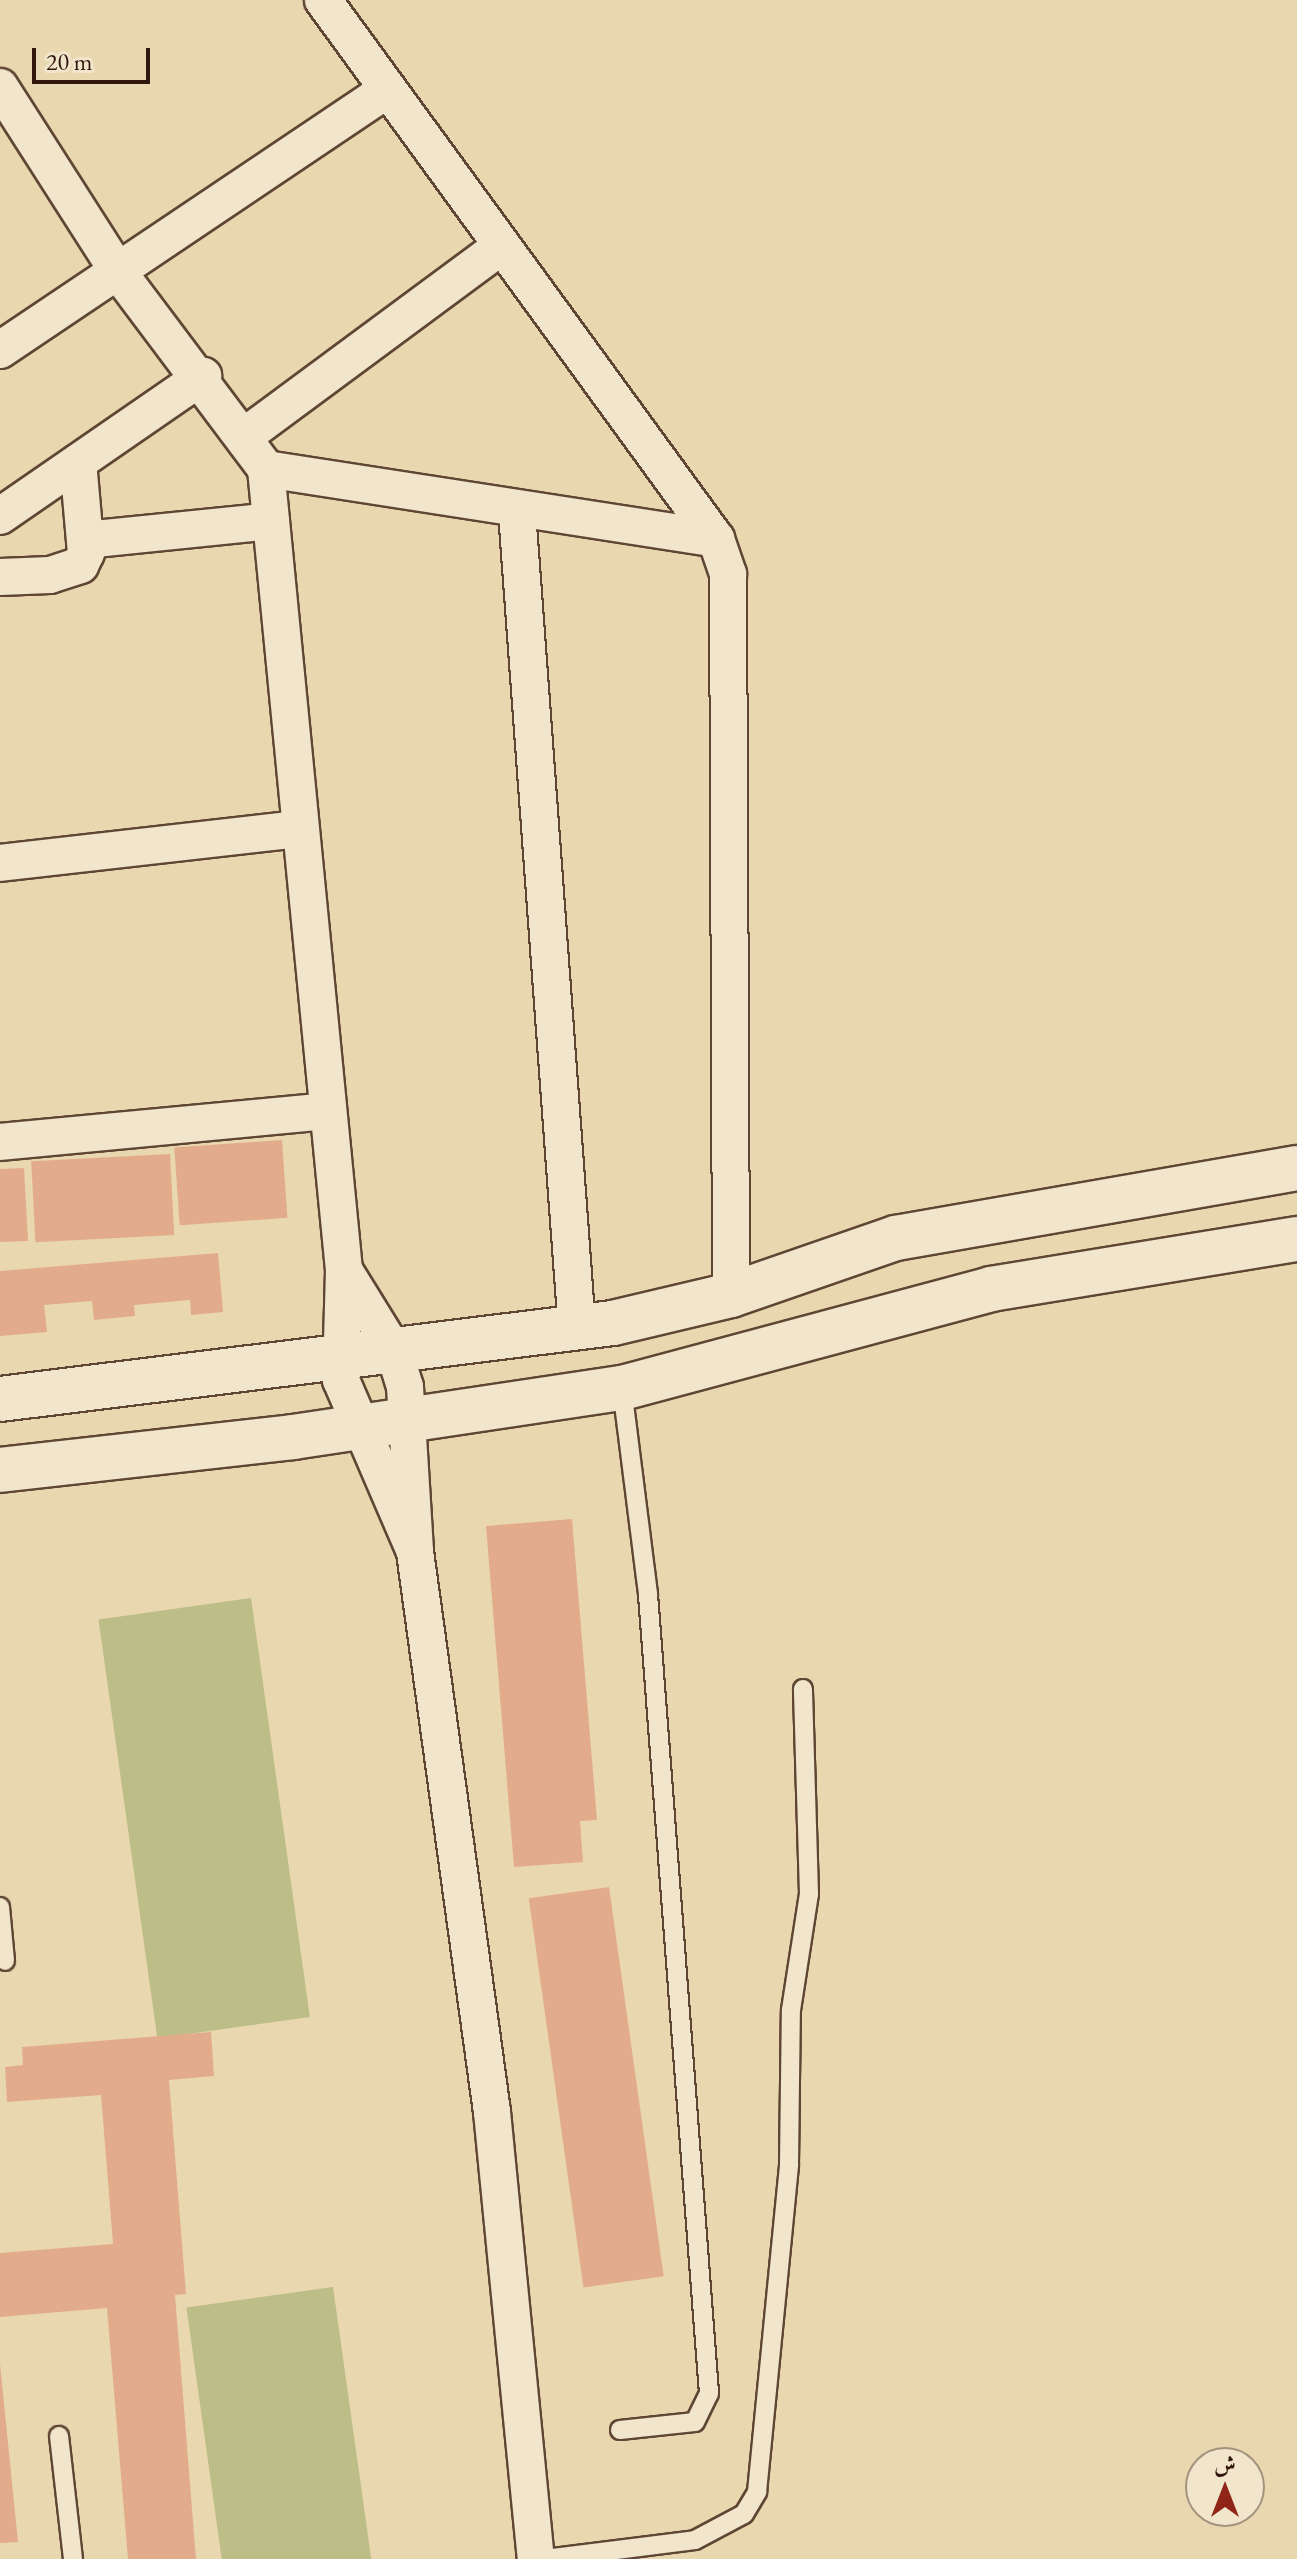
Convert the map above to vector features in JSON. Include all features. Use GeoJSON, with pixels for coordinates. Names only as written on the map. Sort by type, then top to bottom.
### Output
{"type":"FeatureCollection","features":[{"type":"Feature","properties":{"kind":"street"},"geometry":{"type":"LineString","coordinates":[[323,0],[499,248],[716,539],[728,574],[731,1295]]}},
{"type":"Feature","properties":{"kind":"street"},"geometry":{"type":"LineString","coordinates":[[0,88],[119,273],[203,376],[246,435],[266,469],[325,1111],[344,1270],[341,1357],[344,1399],[415,1552]]}},
{"type":"Feature","properties":{"kind":"street"},"geometry":{"type":"LineString","coordinates":[[0,350],[386,91]]}},
{"type":"Feature","properties":{"kind":"street"},"geometry":{"type":"LineString","coordinates":[[246,435],[499,248]]}},
{"type":"Feature","properties":{"kind":"street"},"geometry":{"type":"LineString","coordinates":[[0,516],[203,376]]}},
{"type":"Feature","properties":{"kind":"street"},"geometry":{"type":"LineString","coordinates":[[0,577],[69,572],[80,565],[85,540],[78,462]]}},
{"type":"Feature","properties":{"kind":"street"},"geometry":{"type":"LineString","coordinates":[[266,469],[517,512],[716,539]]}},
{"type":"Feature","properties":{"kind":"street"},"geometry":{"type":"LineString","coordinates":[[517,512],[577,1329]]}},
{"type":"Feature","properties":{"kind":"street"},"geometry":{"type":"LineString","coordinates":[[85,540],[271,521]]}},
{"type":"Feature","properties":{"kind":"street"},"geometry":{"type":"LineString","coordinates":[[0,863],[298,829]]}},
{"type":"Feature","properties":{"kind":"street"},"geometry":{"type":"LineString","coordinates":[[0,1142],[325,1111]]}},
{"type":"Feature","properties":{"kind":"street"},"geometry":{"type":"LineString","coordinates":[[0,1399],[577,1329],[731,1295],[896,1238],[1297,1168]]}},
{"type":"Feature","properties":{"kind":"street"},"geometry":{"type":"LineString","coordinates":[[0,1470],[358,1426],[622,1388],[991,1289],[1297,1239]]}},
{"type":"Feature","properties":{"kind":"street"},"geometry":{"type":"LineString","coordinates":[[344,1270],[394,1351],[408,1418],[415,1552],[492,2112],[536,2559]]}},
{"type":"Feature","properties":{"kind":"lane"},"geometry":{"type":"LineString","coordinates":[[620,2430],[695,2422],[709,2393],[648,1594],[622,1388]]}},
{"type":"Feature","properties":{"kind":"lane"},"geometry":{"type":"LineString","coordinates":[[545,2559],[695,2540],[744,2514],[757,2492],[789,2164],[791,2010],[809,1894],[803,1689]]}},
{"type":"Feature","properties":{"kind":"lane"},"geometry":{"type":"LineString","coordinates":[[0,1907],[5,1961]]}},
{"type":"Feature","properties":{"kind":"lane"},"geometry":{"type":"LineString","coordinates":[[59,2436],[73,2559]]}},
{"type":"Feature","properties":{"kind":"green space"},"geometry":{"type":"Polygon","coordinates":[[[251,1598],[310,2017],[157,2038],[98,1619],[251,1598]]]}},
{"type":"Feature","properties":{"kind":"green space"},"geometry":{"type":"Polygon","coordinates":[[[333,2287],[371,2559],[222,2559],[186,2308],[333,2287]]]}},
{"type":"Feature","properties":{"kind":"building"},"geometry":{"type":"Polygon","coordinates":[[[282,1140],[287,1218],[180,1225],[174,1148],[282,1140]]]}},
{"type":"Feature","properties":{"kind":"building"},"geometry":{"type":"Polygon","coordinates":[[[170,1154],[174,1235],[35,1242],[31,1161],[170,1154]]]}},
{"type":"Feature","properties":{"kind":"building"},"geometry":{"type":"Polygon","coordinates":[[[24,1168],[28,1241],[0,1242],[0,1169],[24,1168]]]}},
{"type":"Feature","properties":{"kind":"building"},"geometry":{"type":"Polygon","coordinates":[[[218,1253],[223,1312],[191,1315],[190,1300],[134,1305],[135,1316],[94,1320],[92,1301],[44,1305],[47,1332],[0,1336],[0,1271],[218,1253]]]}},
{"type":"Feature","properties":{"kind":"building"},"geometry":{"type":"Polygon","coordinates":[[[572,1519],[597,1820],[580,1821],[583,1862],[514,1867],[486,1526],[572,1519]]]}},
{"type":"Feature","properties":{"kind":"building"},"geometry":{"type":"Polygon","coordinates":[[[609,1887],[664,2276],[583,2287],[529,1898],[609,1887]]]}},
{"type":"Feature","properties":{"kind":"building"},"geometry":{"type":"Polygon","coordinates":[[[211,2032],[214,2076],[169,2080],[186,2294],[175,2295],[196,2559],[128,2559],[107,2308],[0,2317],[0,2253],[113,2244],[101,2095],[7,2102],[5,2067],[23,2065],[22,2047],[211,2032]]]}},
{"type":"Feature","properties":{"kind":"building"},"geometry":{"type":"Polygon","coordinates":[[[0,2364],[18,2542],[0,2543],[0,2364]]]}}]}
